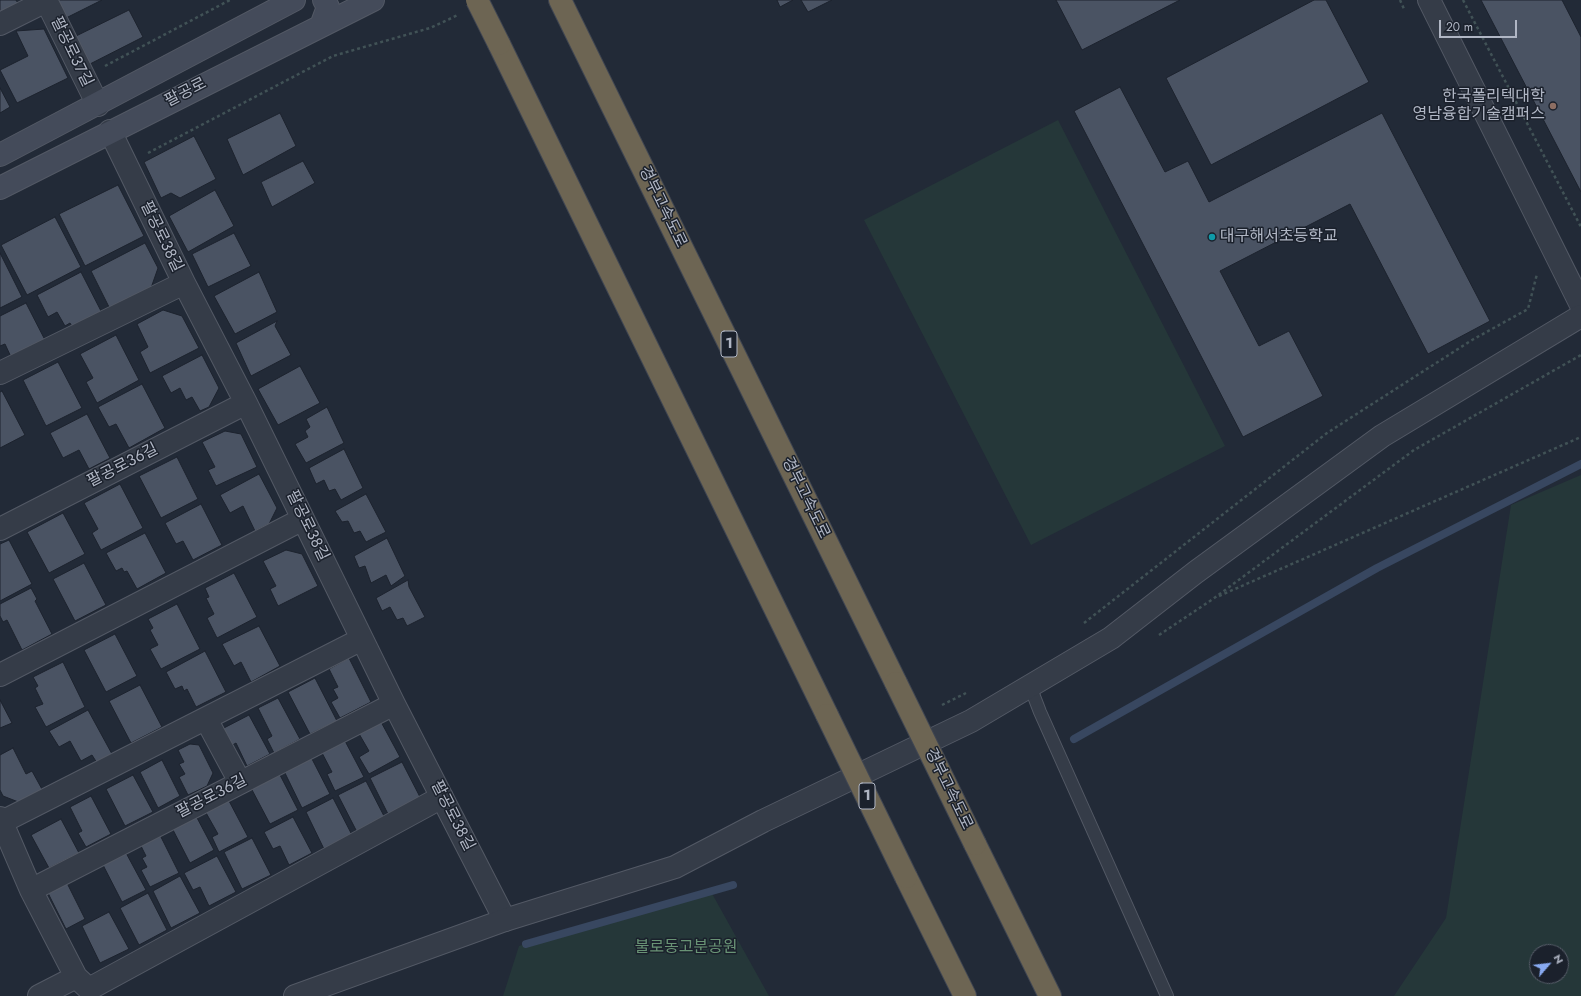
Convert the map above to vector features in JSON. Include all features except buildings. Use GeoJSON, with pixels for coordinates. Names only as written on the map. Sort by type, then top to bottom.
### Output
{"type":"FeatureCollection","features":[{"type":"Feature","properties":{"kind":"highway","name":"경부고속도로"},"geometry":{"type":"LineString","coordinates":[[561,2],[1050,996]]}},
{"type":"Feature","properties":{"kind":"highway","name":"1"},"geometry":{"type":"LineString","coordinates":[[469,6],[499,44],[965,996]]}},
{"type":"Feature","properties":{"kind":"main road","name":"팔공로"},"geometry":{"type":"LineString","coordinates":[[0,155],[98,105],[294,0]]}},
{"type":"Feature","properties":{"kind":"main road"},"geometry":{"type":"LineString","coordinates":[[321,26],[328,8],[324,0]]}},
{"type":"Feature","properties":{"kind":"main road","name":"팔공로"},"geometry":{"type":"LineString","coordinates":[[0,188],[110,131],[374,0]]}},
{"type":"Feature","properties":{"kind":"street","name":"팔공로37길"},"geometry":{"type":"LineString","coordinates":[[46,0],[98,105]]}},
{"type":"Feature","properties":{"kind":"street"},"geometry":{"type":"LineString","coordinates":[[0,24],[46,0]]}},
{"type":"Feature","properties":{"kind":"street"},"geometry":{"type":"LineString","coordinates":[[1429,0],[1581,305]]}},
{"type":"Feature","properties":{"kind":"street","name":"팔공로38길"},"geometry":{"type":"LineString","coordinates":[[110,131],[184,284],[246,403],[394,704],[505,920]]}},
{"type":"Feature","properties":{"kind":"street"},"geometry":{"type":"LineString","coordinates":[[0,373],[184,284]]}},
{"type":"Feature","properties":{"kind":"street"},"geometry":{"type":"LineString","coordinates":[[294,996],[505,920],[675,868],[763,821],[971,721],[1111,638],[1196,572],[1382,436],[1581,316]]}},
{"type":"Feature","properties":{"kind":"street","name":"팔공로36길"},"geometry":{"type":"LineString","coordinates":[[0,529],[246,403]]}},
{"type":"Feature","properties":{"kind":"street"},"geometry":{"type":"LineString","coordinates":[[0,675],[303,519]]}},
{"type":"Feature","properties":{"kind":"street"},"geometry":{"type":"LineString","coordinates":[[86,987],[31,890],[1,821],[206,719],[362,639]]}},
{"type":"Feature","properties":{"kind":"street","name":"팔공로36길"},"geometry":{"type":"LineString","coordinates":[[31,890],[394,704]]}},
{"type":"Feature","properties":{"kind":"street"},"geometry":{"type":"LineString","coordinates":[[206,719],[240,782]]}},
{"type":"Feature","properties":{"kind":"street"},"geometry":{"type":"LineString","coordinates":[[39,996],[86,987],[442,798]]}},
{"type":"Feature","properties":{"kind":"lane"},"geometry":{"type":"LineString","coordinates":[[1030,686],[1040,712],[1167,996]]}},
{"type":"Feature","properties":{"kind":"path"},"geometry":{"type":"LineString","coordinates":[[99,69],[230,0]]}},
{"type":"Feature","properties":{"kind":"path"},"geometry":{"type":"LineString","coordinates":[[1400,0],[1407,14]]}},
{"type":"Feature","properties":{"kind":"path"},"geometry":{"type":"LineString","coordinates":[[1463,0],[1581,227]]}},
{"type":"Feature","properties":{"kind":"path"},"geometry":{"type":"LineString","coordinates":[[141,156],[333,56],[430,28],[469,6]]}},
{"type":"Feature","properties":{"kind":"path"},"geometry":{"type":"LineString","coordinates":[[1082,624],[1327,433],[1472,340],[1528,309],[1537,275],[1535,270]]}},
{"type":"Feature","properties":{"kind":"path"},"geometry":{"type":"LineString","coordinates":[[1153,638],[1213,599],[1414,450],[1581,355]]}},
{"type":"Feature","properties":{"kind":"path"},"geometry":{"type":"LineString","coordinates":[[1213,599],[1581,437]]}},
{"type":"Feature","properties":{"kind":"path"},"geometry":{"type":"LineString","coordinates":[[940,707],[968,692]]}},
{"type":"Feature","properties":{"kind":"green space"},"geometry":{"type":"Polygon","coordinates":[[[1058,120],[1225,446],[1031,545],[864,220],[1058,120]]]}},
{"type":"Feature","properties":{"kind":"green space"},"geometry":{"type":"Polygon","coordinates":[[[1581,475],[1581,996],[1394,996],[1446,918],[1511,505],[1581,475]]]}},
{"type":"Feature","properties":{"kind":"green space","name":"불로동고분공원"},"geometry":{"type":"Polygon","coordinates":[[[710,890],[769,996],[503,996],[519,946],[710,890]]]}},
{"type":"Feature","properties":{"kind":"waterway"},"geometry":{"type":"LineString","coordinates":[[1074,739],[1377,568],[1581,464]]}},
{"type":"Feature","properties":{"kind":"waterway"},"geometry":{"type":"LineString","coordinates":[[526,944],[733,885]]}},
{"type":"Feature","properties":{"kind":"place","name":"한국폴리텍대학 영남융합기술캠퍼스"},"geometry":{"type":"Point","coordinates":[1553,106]}},
{"type":"Feature","properties":{"kind":"place","name":"대구해서초등학교"},"geometry":{"type":"Point","coordinates":[1212,237]}}]}
